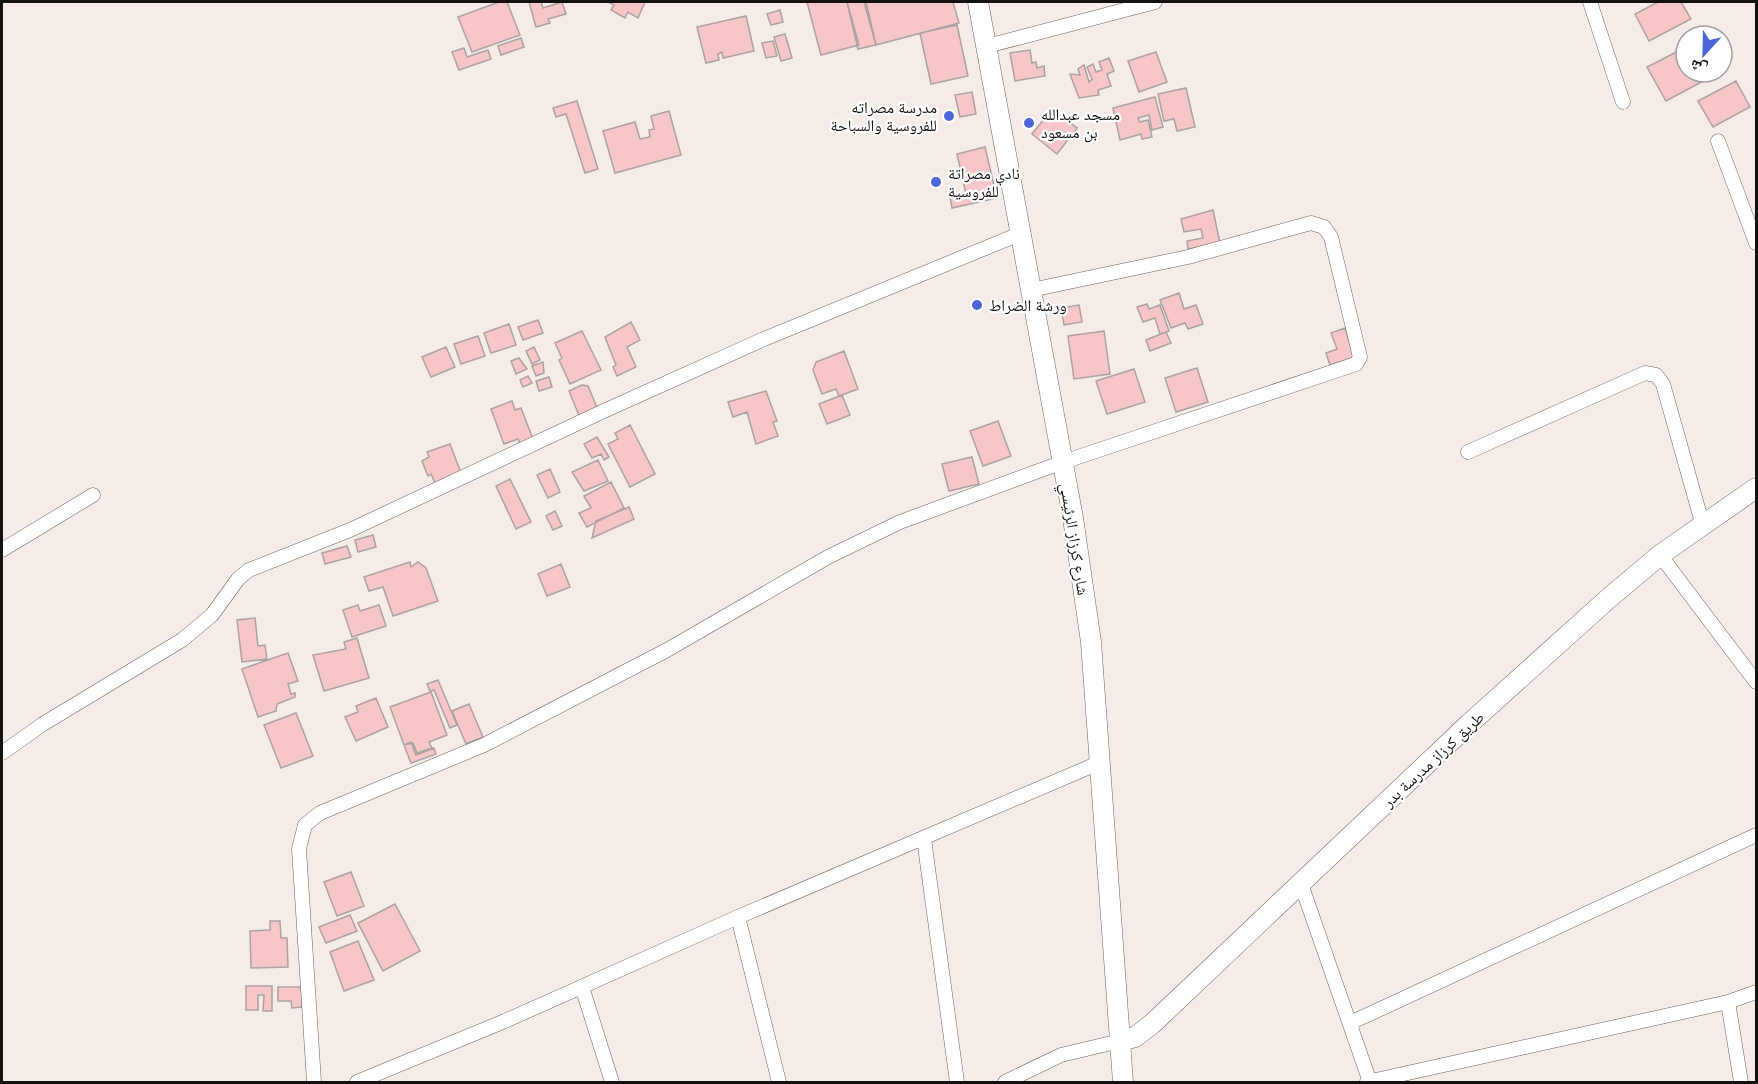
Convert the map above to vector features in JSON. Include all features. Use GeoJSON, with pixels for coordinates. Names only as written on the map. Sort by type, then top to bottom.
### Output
{"type":"FeatureCollection","features":[{"type":"Feature","properties":{"kind":"street","name":"شارع كرزاز الرئيسي"},"geometry":{"type":"LineString","coordinates":[[978,2],[1063,462],[1091,642],[1123,1083]]}},
{"type":"Feature","properties":{"kind":"street"},"geometry":{"type":"LineString","coordinates":[[987,46],[1155,2]]}},
{"type":"Feature","properties":{"kind":"street"},"geometry":{"type":"LineString","coordinates":[[1590,2],[1623,102]]}},
{"type":"Feature","properties":{"kind":"street"},"geometry":{"type":"LineString","coordinates":[[1718,141],[1756,243]]}},
{"type":"Feature","properties":{"kind":"street"},"geometry":{"type":"LineString","coordinates":[[314,1083],[299,849],[305,825],[320,813],[484,745],[667,650],[828,557],[890,527],[1063,462],[1356,364],[1360,357],[1331,237],[1324,227],[1311,223],[1188,257],[1031,290]]}},
{"type":"Feature","properties":{"kind":"street"},"geometry":{"type":"LineString","coordinates":[[2,753],[43,724],[182,640],[212,615],[238,579],[249,570],[350,530],[764,339],[1022,233]]}},
{"type":"Feature","properties":{"kind":"street"},"geometry":{"type":"LineString","coordinates":[[1468,452],[1645,374],[1656,375],[1663,384],[1703,526]]}},
{"type":"Feature","properties":{"kind":"street","name":"طريق كرزاز مدرسة بدر"},"geometry":{"type":"LineString","coordinates":[[1120,1041],[1136,1037],[1152,1024],[1470,723],[1660,555],[1754,493]]}},
{"type":"Feature","properties":{"kind":"street"},"geometry":{"type":"LineString","coordinates":[[2,550],[93,495]]}},
{"type":"Feature","properties":{"kind":"street"},"geometry":{"type":"LineString","coordinates":[[1660,555],[1756,682]]}},
{"type":"Feature","properties":{"kind":"street"},"geometry":{"type":"LineString","coordinates":[[357,1083],[1101,762]]}},
{"type":"Feature","properties":{"kind":"street"},"geometry":{"type":"LineString","coordinates":[[1350,1023],[1756,835]]}},
{"type":"Feature","properties":{"kind":"street"},"geometry":{"type":"LineString","coordinates":[[924,838],[957,1083]]}},
{"type":"Feature","properties":{"kind":"street"},"geometry":{"type":"LineString","coordinates":[[1301,884],[1350,1023],[1368,1082],[1728,1002],[1756,992]]}},
{"type":"Feature","properties":{"kind":"street"},"geometry":{"type":"LineString","coordinates":[[738,917],[779,1083]]}},
{"type":"Feature","properties":{"kind":"street"},"geometry":{"type":"LineString","coordinates":[[582,987],[612,1083]]}},
{"type":"Feature","properties":{"kind":"street"},"geometry":{"type":"LineString","coordinates":[[1728,1002],[1741,1083]]}},
{"type":"Feature","properties":{"kind":"street"},"geometry":{"type":"LineString","coordinates":[[1005,1083],[1061,1055],[1120,1041]]}},
{"type":"Feature","properties":{"kind":"building"},"geometry":{"type":"Polygon","coordinates":[[[499,2],[507,2],[520,35],[472,52],[458,17],[499,2]]]}},
{"type":"Feature","properties":{"kind":"building"},"geometry":{"type":"Polygon","coordinates":[[[529,2],[541,2],[543,8],[562,2],[566,14],[548,19],[550,23],[536,27],[529,2]]]}},
{"type":"Feature","properties":{"kind":"building"},"geometry":{"type":"Polygon","coordinates":[[[608,2],[645,2],[638,18],[628,12],[625,18],[611,10],[614,5],[608,2]]]}},
{"type":"Feature","properties":{"kind":"building"},"geometry":{"type":"Polygon","coordinates":[[[807,2],[847,2],[859,45],[821,55],[807,2]]]}},
{"type":"Feature","properties":{"kind":"building"},"geometry":{"type":"Polygon","coordinates":[[[847,2],[866,2],[876,45],[858,49],[847,2]]]}},
{"type":"Feature","properties":{"kind":"building"},"geometry":{"type":"Polygon","coordinates":[[[864,2],[953,2],[959,23],[876,45],[864,2]]]}},
{"type":"Feature","properties":{"kind":"building"},"geometry":{"type":"Polygon","coordinates":[[[1658,2],[1681,2],[1691,19],[1681,24],[1674,24],[1674,28],[1649,41],[1635,14],[1658,2]]]}},
{"type":"Feature","properties":{"kind":"building"},"geometry":{"type":"Polygon","coordinates":[[[780,10],[783,22],[771,25],[767,14],[780,10]]]}},
{"type":"Feature","properties":{"kind":"building"},"geometry":{"type":"Polygon","coordinates":[[[746,16],[754,51],[723,58],[722,52],[718,54],[719,60],[706,63],[697,27],[746,16]]]}},
{"type":"Feature","properties":{"kind":"building"},"geometry":{"type":"Polygon","coordinates":[[[957,25],[968,76],[931,84],[920,33],[957,25]]]}},
{"type":"Feature","properties":{"kind":"building"},"geometry":{"type":"Polygon","coordinates":[[[785,34],[792,58],[781,61],[774,37],[785,34]]]}},
{"type":"Feature","properties":{"kind":"building"},"geometry":{"type":"Polygon","coordinates":[[[521,38],[524,47],[501,55],[498,46],[521,38]]]}},
{"type":"Feature","properties":{"kind":"building"},"geometry":{"type":"Polygon","coordinates":[[[773,41],[777,56],[766,58],[762,43],[773,41]]]}},
{"type":"Feature","properties":{"kind":"building"},"geometry":{"type":"Polygon","coordinates":[[[464,48],[467,57],[488,50],[491,59],[459,70],[452,52],[464,48]]]}},
{"type":"Feature","properties":{"kind":"building"},"geometry":{"type":"Polygon","coordinates":[[[1030,50],[1032,63],[1036,62],[1037,68],[1044,66],[1045,76],[1015,81],[1010,53],[1030,50]]]}},
{"type":"Feature","properties":{"kind":"building"},"geometry":{"type":"Polygon","coordinates":[[[1156,52],[1167,82],[1139,92],[1128,61],[1156,52]]]}},
{"type":"Feature","properties":{"kind":"building"},"geometry":{"type":"Polygon","coordinates":[[[1674,53],[1674,84],[1698,84],[1666,101],[1647,67],[1674,53]]]}},
{"type":"Feature","properties":{"kind":"building"},"geometry":{"type":"Polygon","coordinates":[[[1109,58],[1114,71],[1107,74],[1111,86],[1098,90],[1099,95],[1079,98],[1070,74],[1080,75],[1078,69],[1084,65],[1089,82],[1092,79],[1087,67],[1093,64],[1096,72],[1102,70],[1099,62],[1109,58]]]}},
{"type":"Feature","properties":{"kind":"building"},"geometry":{"type":"Polygon","coordinates":[[[1736,81],[1750,107],[1713,127],[1698,101],[1736,81]]]}},
{"type":"Feature","properties":{"kind":"building"},"geometry":{"type":"Polygon","coordinates":[[[1186,88],[1195,127],[1177,131],[1174,119],[1164,121],[1158,94],[1186,88]]]}},
{"type":"Feature","properties":{"kind":"building"},"geometry":{"type":"Polygon","coordinates":[[[972,92],[976,114],[960,117],[955,95],[972,92]]]}},
{"type":"Feature","properties":{"kind":"building"},"geometry":{"type":"Polygon","coordinates":[[[1155,97],[1163,127],[1152,130],[1149,115],[1138,118],[1140,122],[1148,120],[1152,137],[1142,139],[1141,134],[1120,140],[1113,108],[1155,97]]]}},
{"type":"Feature","properties":{"kind":"building"},"geometry":{"type":"Polygon","coordinates":[[[577,101],[598,169],[585,173],[566,114],[556,117],[553,108],[577,101]]]}},
{"type":"Feature","properties":{"kind":"building"},"geometry":{"type":"Polygon","coordinates":[[[1052,109],[1077,128],[1057,154],[1032,134],[1052,109]]]}},
{"type":"Feature","properties":{"kind":"building"},"geometry":{"type":"Polygon","coordinates":[[[669,111],[681,155],[615,173],[603,131],[635,122],[640,139],[650,137],[649,130],[654,129],[651,116],[669,111]]]}},
{"type":"Feature","properties":{"kind":"building"},"geometry":{"type":"Polygon","coordinates":[[[985,147],[997,198],[952,208],[950,197],[966,194],[957,154],[985,147]]]}},
{"type":"Feature","properties":{"kind":"building"},"geometry":{"type":"Polygon","coordinates":[[[1213,210],[1220,243],[1188,249],[1187,241],[1203,238],[1201,229],[1184,232],[1181,219],[1213,210]]]}},
{"type":"Feature","properties":{"kind":"building"},"geometry":{"type":"Polygon","coordinates":[[[1179,293],[1184,309],[1196,305],[1203,324],[1188,329],[1185,323],[1171,328],[1160,300],[1179,293]]]}},
{"type":"Feature","properties":{"kind":"building"},"geometry":{"type":"Polygon","coordinates":[[[1147,304],[1149,309],[1160,305],[1169,331],[1160,334],[1155,318],[1143,322],[1137,307],[1147,304]]]}},
{"type":"Feature","properties":{"kind":"building"},"geometry":{"type":"Polygon","coordinates":[[[1079,305],[1082,322],[1064,325],[1061,308],[1079,305]]]}},
{"type":"Feature","properties":{"kind":"building"},"geometry":{"type":"Polygon","coordinates":[[[538,320],[543,333],[523,340],[518,327],[538,320]]]}},
{"type":"Feature","properties":{"kind":"building"},"geometry":{"type":"Polygon","coordinates":[[[631,322],[640,340],[627,347],[636,367],[617,376],[613,367],[616,365],[605,337],[631,322]]]}},
{"type":"Feature","properties":{"kind":"building"},"geometry":{"type":"Polygon","coordinates":[[[509,324],[516,345],[491,353],[484,333],[509,324]]]}},
{"type":"Feature","properties":{"kind":"building"},"geometry":{"type":"Polygon","coordinates":[[[1345,328],[1354,357],[1330,365],[1326,353],[1337,349],[1331,333],[1345,328]]]}},
{"type":"Feature","properties":{"kind":"building"},"geometry":{"type":"Polygon","coordinates":[[[582,331],[601,370],[570,384],[559,360],[562,358],[555,343],[582,331]]]}},
{"type":"Feature","properties":{"kind":"building"},"geometry":{"type":"Polygon","coordinates":[[[1104,331],[1110,374],[1074,379],[1068,336],[1104,331]]]}},
{"type":"Feature","properties":{"kind":"building"},"geometry":{"type":"Polygon","coordinates":[[[1166,332],[1171,343],[1150,351],[1146,340],[1166,332]]]}},
{"type":"Feature","properties":{"kind":"building"},"geometry":{"type":"Polygon","coordinates":[[[478,336],[485,356],[461,364],[454,344],[478,336]]]}},
{"type":"Feature","properties":{"kind":"building"},"geometry":{"type":"Polygon","coordinates":[[[446,347],[455,367],[431,377],[422,357],[446,347]]]}},
{"type":"Feature","properties":{"kind":"building"},"geometry":{"type":"Polygon","coordinates":[[[534,347],[540,360],[532,364],[526,351],[534,347]]]}},
{"type":"Feature","properties":{"kind":"building"},"geometry":{"type":"Polygon","coordinates":[[[844,351],[858,389],[839,396],[836,389],[822,394],[813,370],[816,362],[844,351]]]}},
{"type":"Feature","properties":{"kind":"building"},"geometry":{"type":"Polygon","coordinates":[[[519,358],[527,369],[516,374],[511,361],[519,358]]]}},
{"type":"Feature","properties":{"kind":"building"},"geometry":{"type":"Polygon","coordinates":[[[543,362],[544,373],[536,376],[532,366],[543,362]]]}},
{"type":"Feature","properties":{"kind":"building"},"geometry":{"type":"Polygon","coordinates":[[[1197,368],[1208,402],[1176,412],[1165,378],[1197,368]]]}},
{"type":"Feature","properties":{"kind":"building"},"geometry":{"type":"Polygon","coordinates":[[[1134,369],[1145,402],[1107,414],[1096,381],[1134,369]]]}},
{"type":"Feature","properties":{"kind":"building"},"geometry":{"type":"Polygon","coordinates":[[[528,376],[532,383],[523,387],[520,380],[528,376]]]}},
{"type":"Feature","properties":{"kind":"building"},"geometry":{"type":"Polygon","coordinates":[[[549,377],[552,387],[539,391],[536,381],[549,377]]]}},
{"type":"Feature","properties":{"kind":"building"},"geometry":{"type":"Polygon","coordinates":[[[582,385],[588,386],[598,410],[580,418],[569,391],[582,385]]]}},
{"type":"Feature","properties":{"kind":"building"},"geometry":{"type":"Polygon","coordinates":[[[766,391],[777,421],[773,422],[778,436],[756,444],[747,412],[733,417],[728,402],[766,391]]]}},
{"type":"Feature","properties":{"kind":"building"},"geometry":{"type":"Polygon","coordinates":[[[842,395],[850,415],[827,424],[819,404],[842,395]]]}},
{"type":"Feature","properties":{"kind":"building"},"geometry":{"type":"Polygon","coordinates":[[[512,401],[515,410],[521,408],[533,439],[520,444],[518,439],[504,444],[491,409],[512,401]]]}},
{"type":"Feature","properties":{"kind":"building"},"geometry":{"type":"Polygon","coordinates":[[[998,421],[1011,456],[983,466],[970,431],[998,421]]]}},
{"type":"Feature","properties":{"kind":"building"},"geometry":{"type":"Polygon","coordinates":[[[630,425],[655,474],[630,487],[608,444],[618,439],[615,433],[630,425]]]}},
{"type":"Feature","properties":{"kind":"building"},"geometry":{"type":"Polygon","coordinates":[[[597,437],[609,457],[604,460],[601,454],[592,458],[584,444],[597,437]]]}},
{"type":"Feature","properties":{"kind":"building"},"geometry":{"type":"Polygon","coordinates":[[[450,444],[461,473],[435,483],[431,474],[428,476],[422,461],[429,457],[427,452],[450,444]]]}},
{"type":"Feature","properties":{"kind":"building"},"geometry":{"type":"Polygon","coordinates":[[[972,457],[979,484],[949,491],[942,464],[972,457]]]}},
{"type":"Feature","properties":{"kind":"building"},"geometry":{"type":"Polygon","coordinates":[[[598,460],[608,481],[584,491],[572,472],[598,460]]]}},
{"type":"Feature","properties":{"kind":"building"},"geometry":{"type":"Polygon","coordinates":[[[550,469],[560,492],[548,498],[537,475],[550,469]]]}},
{"type":"Feature","properties":{"kind":"building"},"geometry":{"type":"Polygon","coordinates":[[[510,479],[531,522],[516,529],[496,486],[510,479]]]}},
{"type":"Feature","properties":{"kind":"building"},"geometry":{"type":"Polygon","coordinates":[[[611,482],[624,508],[587,527],[579,513],[591,508],[584,496],[611,482]]]}},
{"type":"Feature","properties":{"kind":"building"},"geometry":{"type":"Polygon","coordinates":[[[629,507],[634,519],[592,538],[596,521],[629,507]]]}},
{"type":"Feature","properties":{"kind":"building"},"geometry":{"type":"Polygon","coordinates":[[[555,511],[562,526],[553,530],[546,516],[555,511]]]}},
{"type":"Feature","properties":{"kind":"building"},"geometry":{"type":"Polygon","coordinates":[[[373,535],[376,547],[358,552],[355,540],[373,535]]]}},
{"type":"Feature","properties":{"kind":"building"},"geometry":{"type":"Polygon","coordinates":[[[347,546],[351,557],[325,564],[322,553],[347,546]]]}},
{"type":"Feature","properties":{"kind":"building"},"geometry":{"type":"Polygon","coordinates":[[[410,562],[411,567],[418,562],[426,568],[438,601],[393,616],[383,587],[369,591],[364,577],[410,562]]]}},
{"type":"Feature","properties":{"kind":"building"},"geometry":{"type":"Polygon","coordinates":[[[561,564],[570,587],[547,596],[538,574],[561,564]]]}},
{"type":"Feature","properties":{"kind":"building"},"geometry":{"type":"Polygon","coordinates":[[[358,605],[360,611],[379,605],[386,626],[352,637],[343,610],[358,605]]]}},
{"type":"Feature","properties":{"kind":"building"},"geometry":{"type":"Polygon","coordinates":[[[255,618],[258,646],[265,645],[267,659],[242,662],[237,620],[255,618]]]}},
{"type":"Feature","properties":{"kind":"building"},"geometry":{"type":"Polygon","coordinates":[[[357,638],[369,678],[324,691],[313,655],[346,649],[344,642],[357,638]]]}},
{"type":"Feature","properties":{"kind":"building"},"geometry":{"type":"Polygon","coordinates":[[[288,653],[298,681],[288,684],[291,694],[295,693],[295,697],[277,704],[276,711],[258,717],[242,669],[288,653]]]}},
{"type":"Feature","properties":{"kind":"building"},"geometry":{"type":"Polygon","coordinates":[[[438,680],[457,725],[450,728],[434,690],[430,691],[427,684],[438,680]]]}},
{"type":"Feature","properties":{"kind":"building"},"geometry":{"type":"Polygon","coordinates":[[[431,692],[447,735],[429,742],[432,748],[417,753],[413,743],[404,745],[390,707],[431,692]]]}},
{"type":"Feature","properties":{"kind":"building"},"geometry":{"type":"Polygon","coordinates":[[[376,698],[388,727],[356,741],[345,717],[358,712],[356,706],[376,698]]]}},
{"type":"Feature","properties":{"kind":"building"},"geometry":{"type":"Polygon","coordinates":[[[469,704],[483,737],[466,744],[452,711],[469,704]]]}},
{"type":"Feature","properties":{"kind":"building"},"geometry":{"type":"Polygon","coordinates":[[[296,713],[313,756],[281,768],[264,725],[296,713]]]}},
{"type":"Feature","properties":{"kind":"building"},"geometry":{"type":"Polygon","coordinates":[[[411,742],[416,755],[434,748],[436,754],[411,763],[404,745],[411,742]]]}},
{"type":"Feature","properties":{"kind":"building"},"geometry":{"type":"Polygon","coordinates":[[[351,872],[364,906],[337,916],[324,882],[351,872]]]}},
{"type":"Feature","properties":{"kind":"building"},"geometry":{"type":"Polygon","coordinates":[[[395,904],[420,951],[383,971],[358,923],[395,904]]]}},
{"type":"Feature","properties":{"kind":"building"},"geometry":{"type":"Polygon","coordinates":[[[350,915],[357,931],[326,943],[319,927],[350,915]]]}},
{"type":"Feature","properties":{"kind":"building"},"geometry":{"type":"Polygon","coordinates":[[[270,921],[280,921],[281,938],[287,938],[288,967],[251,968],[250,931],[270,930],[270,921]]]}},
{"type":"Feature","properties":{"kind":"building"},"geometry":{"type":"Polygon","coordinates":[[[358,941],[374,980],[344,991],[330,952],[358,941]]]}},
{"type":"Feature","properties":{"kind":"building"},"geometry":{"type":"Polygon","coordinates":[[[246,986],[272,986],[272,1011],[263,1011],[264,995],[258,995],[258,1010],[246,1010],[246,986]]]}},
{"type":"Feature","properties":{"kind":"building"},"geometry":{"type":"Polygon","coordinates":[[[278,987],[302,987],[302,1007],[292,1008],[291,1001],[278,1001],[278,987]]]}},
{"type":"Feature","properties":{"kind":"place","name":"مدرسة مصراته للفروسية والسباحة"},"geometry":{"type":"Point","coordinates":[949,116]}},
{"type":"Feature","properties":{"kind":"place","name":"مسجد عبدالله بن مسعود"},"geometry":{"type":"Point","coordinates":[1029,123]}},
{"type":"Feature","properties":{"kind":"place","name":"نادي مصراتة للفروسية"},"geometry":{"type":"Point","coordinates":[936,182]}},
{"type":"Feature","properties":{"kind":"place","name":"ورشة الضراط"},"geometry":{"type":"Point","coordinates":[977,305]}}]}
